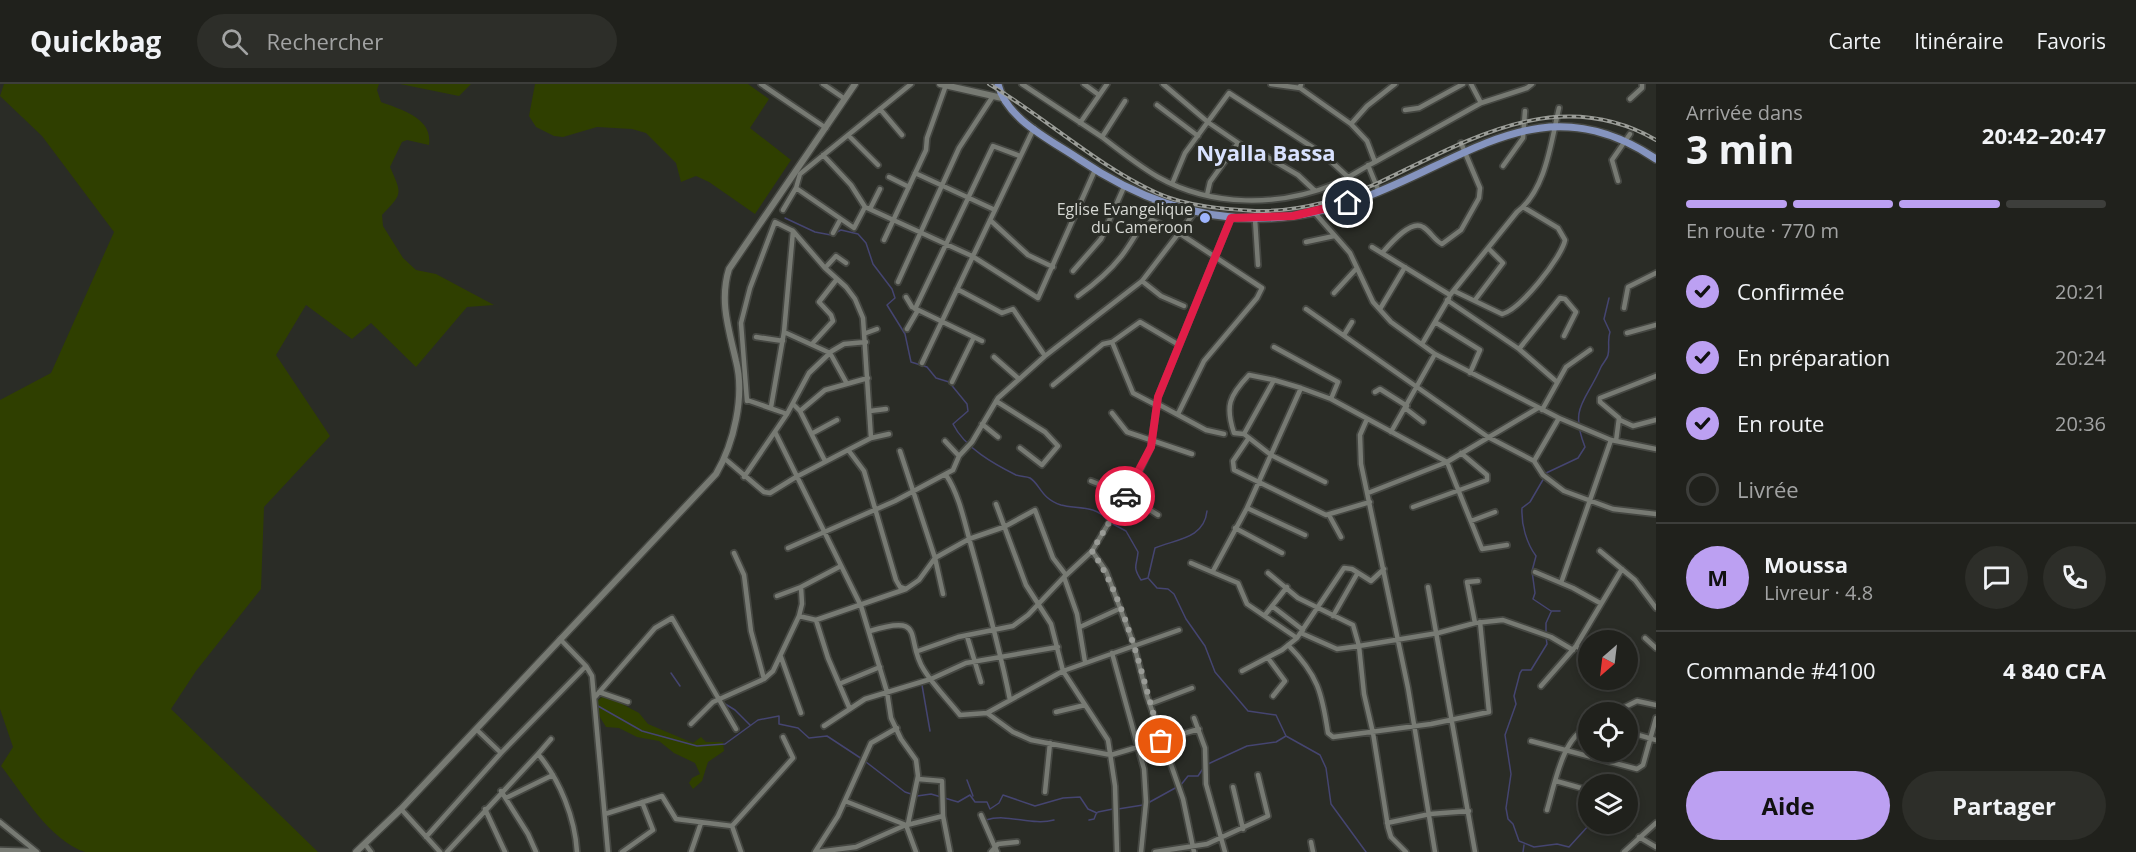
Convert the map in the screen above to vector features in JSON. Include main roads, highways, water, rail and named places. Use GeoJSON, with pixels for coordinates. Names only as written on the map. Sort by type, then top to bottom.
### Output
{"type":"FeatureCollection","features":[{"type":"Feature","properties":{"kind":"main road"},"geometry":{"type":"LineString","coordinates":[[356,852],[401,809],[711,480],[723,458],[736,420],[738,398],[737,365],[725,318],[728,273],[747,240],[773,207],[855,84]]}},
{"type":"Feature","properties":{"kind":"main road"},"geometry":{"type":"LineString","coordinates":[[998,84],[1002,99]]}},
{"type":"Feature","properties":{"kind":"main road"},"geometry":{"type":"LineString","coordinates":[[943,85],[1002,99],[1034,128],[1124,187],[1155,201],[1195,212],[1231,218],[1255,219],[1315,213],[1379,192],[1468,138]]}},
{"type":"Feature","properties":{"kind":"main road"},"geometry":{"type":"LineString","coordinates":[[1556,108],[1568,109]]}},
{"type":"Feature","properties":{"kind":"main road"},"geometry":{"type":"LineString","coordinates":[[1515,115],[1536,110]]}},
{"type":"Feature","properties":{"kind":"main road"},"geometry":{"type":"LineString","coordinates":[[1620,128],[1630,134],[1656,159]]}},
{"type":"Feature","properties":{"kind":"waterway"},"geometry":{"type":"LineString","coordinates":[[785,218],[815,232],[831,235],[841,230],[858,234],[866,243],[873,264],[892,289],[895,298],[887,305],[905,334],[911,362],[927,367],[936,378],[949,382],[967,404],[968,411],[953,424],[972,448],[1007,471],[1030,478],[1054,502],[1092,510],[1107,520]]}},
{"type":"Feature","properties":{"kind":"waterway"},"geometry":{"type":"LineString","coordinates":[[1544,474],[1578,458],[1585,447],[1580,433],[1579,413],[1608,355],[1610,332],[1604,319],[1609,298]]}},
{"type":"Feature","properties":{"kind":"waterway"},"geometry":{"type":"LineString","coordinates":[[1544,478],[1530,502],[1522,508],[1522,521],[1527,540],[1536,556],[1532,571],[1535,593],[1533,599],[1551,611],[1560,611]]}},
{"type":"Feature","properties":{"kind":"waterway"},"geometry":{"type":"LineString","coordinates":[[1148,578],[1155,548],[1195,533],[1205,520],[1207,511]]}},
{"type":"Feature","properties":{"kind":"waterway"},"geometry":{"type":"LineString","coordinates":[[1111,523],[1126,531],[1138,552],[1136,566],[1138,575],[1141,580],[1148,578]]}},
{"type":"Feature","properties":{"kind":"waterway"},"geometry":{"type":"LineString","coordinates":[[1149,579],[1157,588],[1168,589],[1174,594],[1186,619],[1205,646],[1215,672],[1248,711],[1276,715],[1286,736],[1320,755],[1326,768],[1331,804],[1366,852]]}},
{"type":"Feature","properties":{"kind":"waterway"},"geometry":{"type":"LineString","coordinates":[[1546,633],[1546,623],[1551,612]]}},
{"type":"Feature","properties":{"kind":"waterway"},"geometry":{"type":"LineString","coordinates":[[1546,637],[1547,644],[1531,670],[1522,670],[1520,673],[1514,696],[1516,704],[1505,735],[1511,774],[1506,808],[1508,819],[1513,824],[1519,841],[1534,847],[1557,844],[1569,847],[1581,834]]}},
{"type":"Feature","properties":{"kind":"waterway"},"geometry":{"type":"LineString","coordinates":[[671,673],[680,686]]}},
{"type":"Feature","properties":{"kind":"waterway"},"geometry":{"type":"LineString","coordinates":[[922,685],[930,731]]}},
{"type":"Feature","properties":{"kind":"waterway"},"geometry":{"type":"LineString","coordinates":[[722,702],[735,710],[750,725]]}},
{"type":"Feature","properties":{"kind":"waterway"},"geometry":{"type":"LineString","coordinates":[[598,706],[642,731],[697,746],[725,744],[758,720],[779,716],[779,724],[798,728],[809,738],[827,736],[862,759]]}},
{"type":"Feature","properties":{"kind":"waterway"},"geometry":{"type":"LineString","coordinates":[[1208,764],[1247,746],[1276,742],[1286,736]]}},
{"type":"Feature","properties":{"kind":"waterway"},"geometry":{"type":"LineString","coordinates":[[866,762],[905,792],[917,796],[931,794],[958,802],[970,795],[975,802],[987,802],[990,809],[999,803],[1003,795],[1035,806],[1063,798],[1080,797],[1088,809],[1097,813]]}},
{"type":"Feature","properties":{"kind":"waterway"},"geometry":{"type":"LineString","coordinates":[[1180,786],[1188,776],[1198,776],[1204,767]]}},
{"type":"Feature","properties":{"kind":"waterway"},"geometry":{"type":"LineString","coordinates":[[967,780],[973,796]]}},
{"type":"Feature","properties":{"kind":"waterway"},"geometry":{"type":"LineString","coordinates":[[1148,803],[1177,787]]}},
{"type":"Feature","properties":{"kind":"waterway"},"geometry":{"type":"LineString","coordinates":[[1118,809],[1143,805]]}},
{"type":"Feature","properties":{"kind":"waterway"},"geometry":{"type":"LineString","coordinates":[[1098,812],[1113,809]]}},
{"type":"Feature","properties":{"kind":"waterway"},"geometry":{"type":"LineString","coordinates":[[1089,820],[1094,819],[1096,814]]}},
{"type":"Feature","properties":{"kind":"waterway"},"geometry":{"type":"LineString","coordinates":[[986,820],[994,818],[1037,822],[1054,820]]}},
{"type":"Feature","properties":{"kind":"waterway"},"geometry":{"type":"LineString","coordinates":[[1523,852],[1524,845]]}},
{"type":"Feature","properties":{"kind":"railway"},"geometry":{"type":"LineString","coordinates":[[989,84],[1135,182],[1180,201],[1230,209],[1271,211],[1333,200],[1378,183],[1480,136],[1514,124],[1549,118],[1584,117],[1620,124],[1656,140]]}},
{"type":"Feature","properties":{"kind":"place","name":"Eglise Evangelique du Cameroon"},"geometry":{"type":"Point","coordinates":[1205,218]}},
{"type":"Feature","properties":{"kind":"district","name":"Nyalla Bassa"},"geometry":{"type":"Point","coordinates":[1266,153]}}]}
